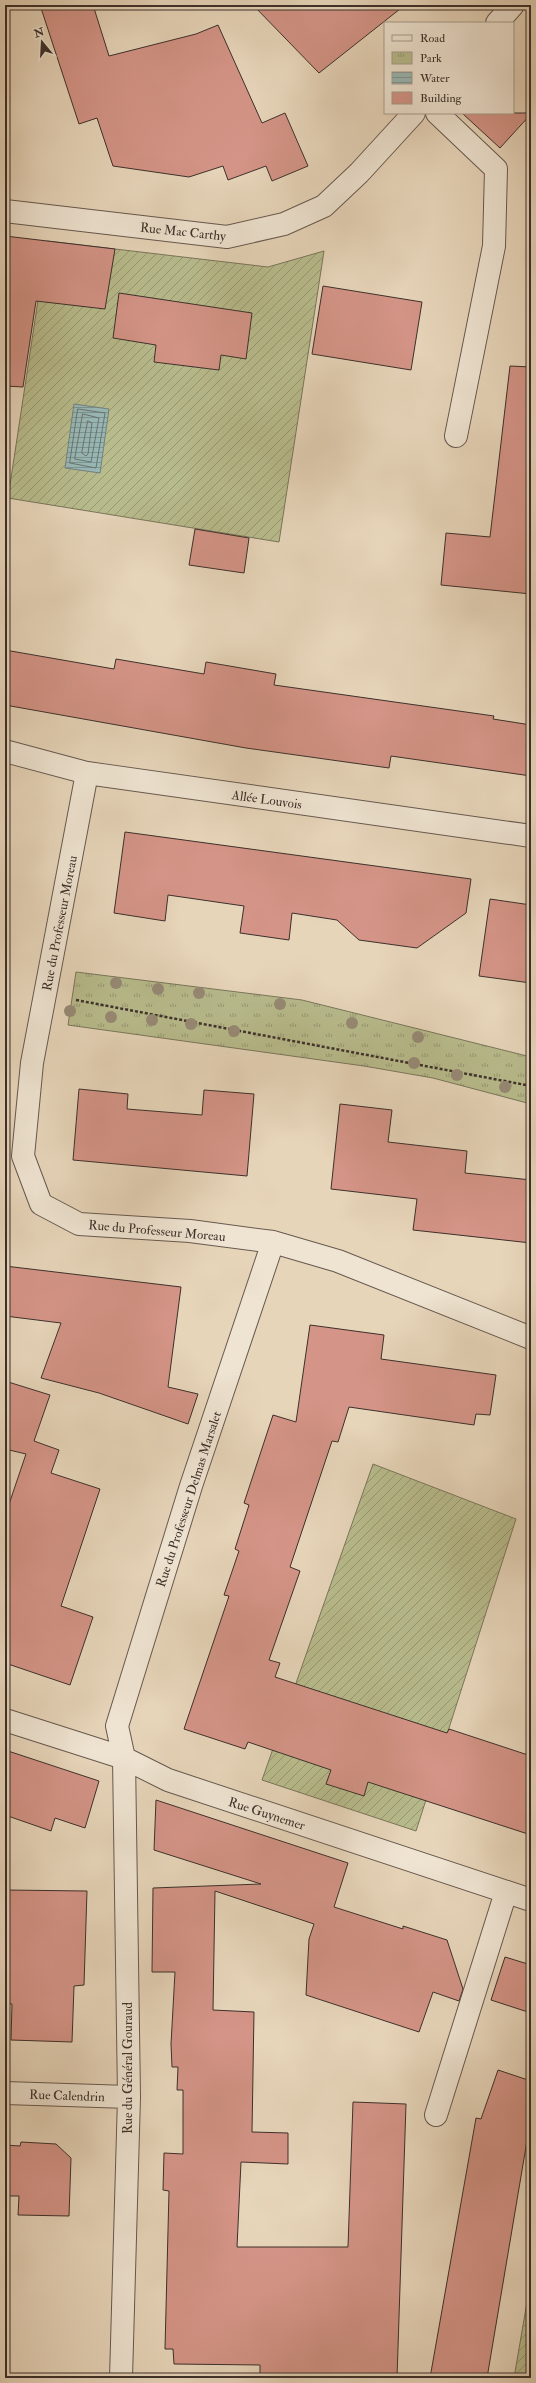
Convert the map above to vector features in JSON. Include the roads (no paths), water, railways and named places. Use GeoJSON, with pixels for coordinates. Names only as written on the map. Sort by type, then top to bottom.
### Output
{"type":"FeatureCollection","features":[{"type":"Feature","properties":{"kind":"street"},"geometry":{"type":"LineString","coordinates":[[498,22],[513,5]]}},
{"type":"Feature","properties":{"kind":"street","name":"Rue Mac Carthy"},"geometry":{"type":"LineString","coordinates":[[5,211],[227,237],[284,224],[324,206],[360,173],[413,114]]}},
{"type":"Feature","properties":{"kind":"street"},"geometry":{"type":"LineString","coordinates":[[439,114],[496,169],[494,246],[456,436]]}},
{"type":"Feature","properties":{"kind":"street","name":"Allée Louvois"},"geometry":{"type":"LineString","coordinates":[[5,751],[87,774],[531,836]]}},
{"type":"Feature","properties":{"kind":"street","name":"Rue du Professeur Moreau"},"geometry":{"type":"LineString","coordinates":[[87,774],[32,1063],[23,1156],[41,1204],[79,1224],[190,1230],[274,1242],[338,1261],[531,1338]]}},
{"type":"Feature","properties":{"kind":"street","name":"Rue du Professeur Delmas Marsalet"},"geometry":{"type":"LineString","coordinates":[[124,1758],[117,1726],[192,1486],[274,1242]]}},
{"type":"Feature","properties":{"kind":"street","name":"Rue Guynemer"},"geometry":{"type":"LineString","coordinates":[[5,1720],[124,1758],[168,1780],[531,1900]]}},
{"type":"Feature","properties":{"kind":"street","name":"Rue du Général Gouraud"},"geometry":{"type":"LineString","coordinates":[[121,2378],[129,2096],[124,1758]]}},
{"type":"Feature","properties":{"kind":"street"},"geometry":{"type":"LineString","coordinates":[[436,2115],[506,1892]]}},
{"type":"Feature","properties":{"kind":"street","name":"Rue Calendrin"},"geometry":{"type":"LineString","coordinates":[[5,2093],[129,2096]]}},
{"type":"Feature","properties":{"kind":"water"},"geometry":{"type":"Polygon","coordinates":[[[74,404],[109,409],[100,473],[65,468],[74,404]]]}}]}
